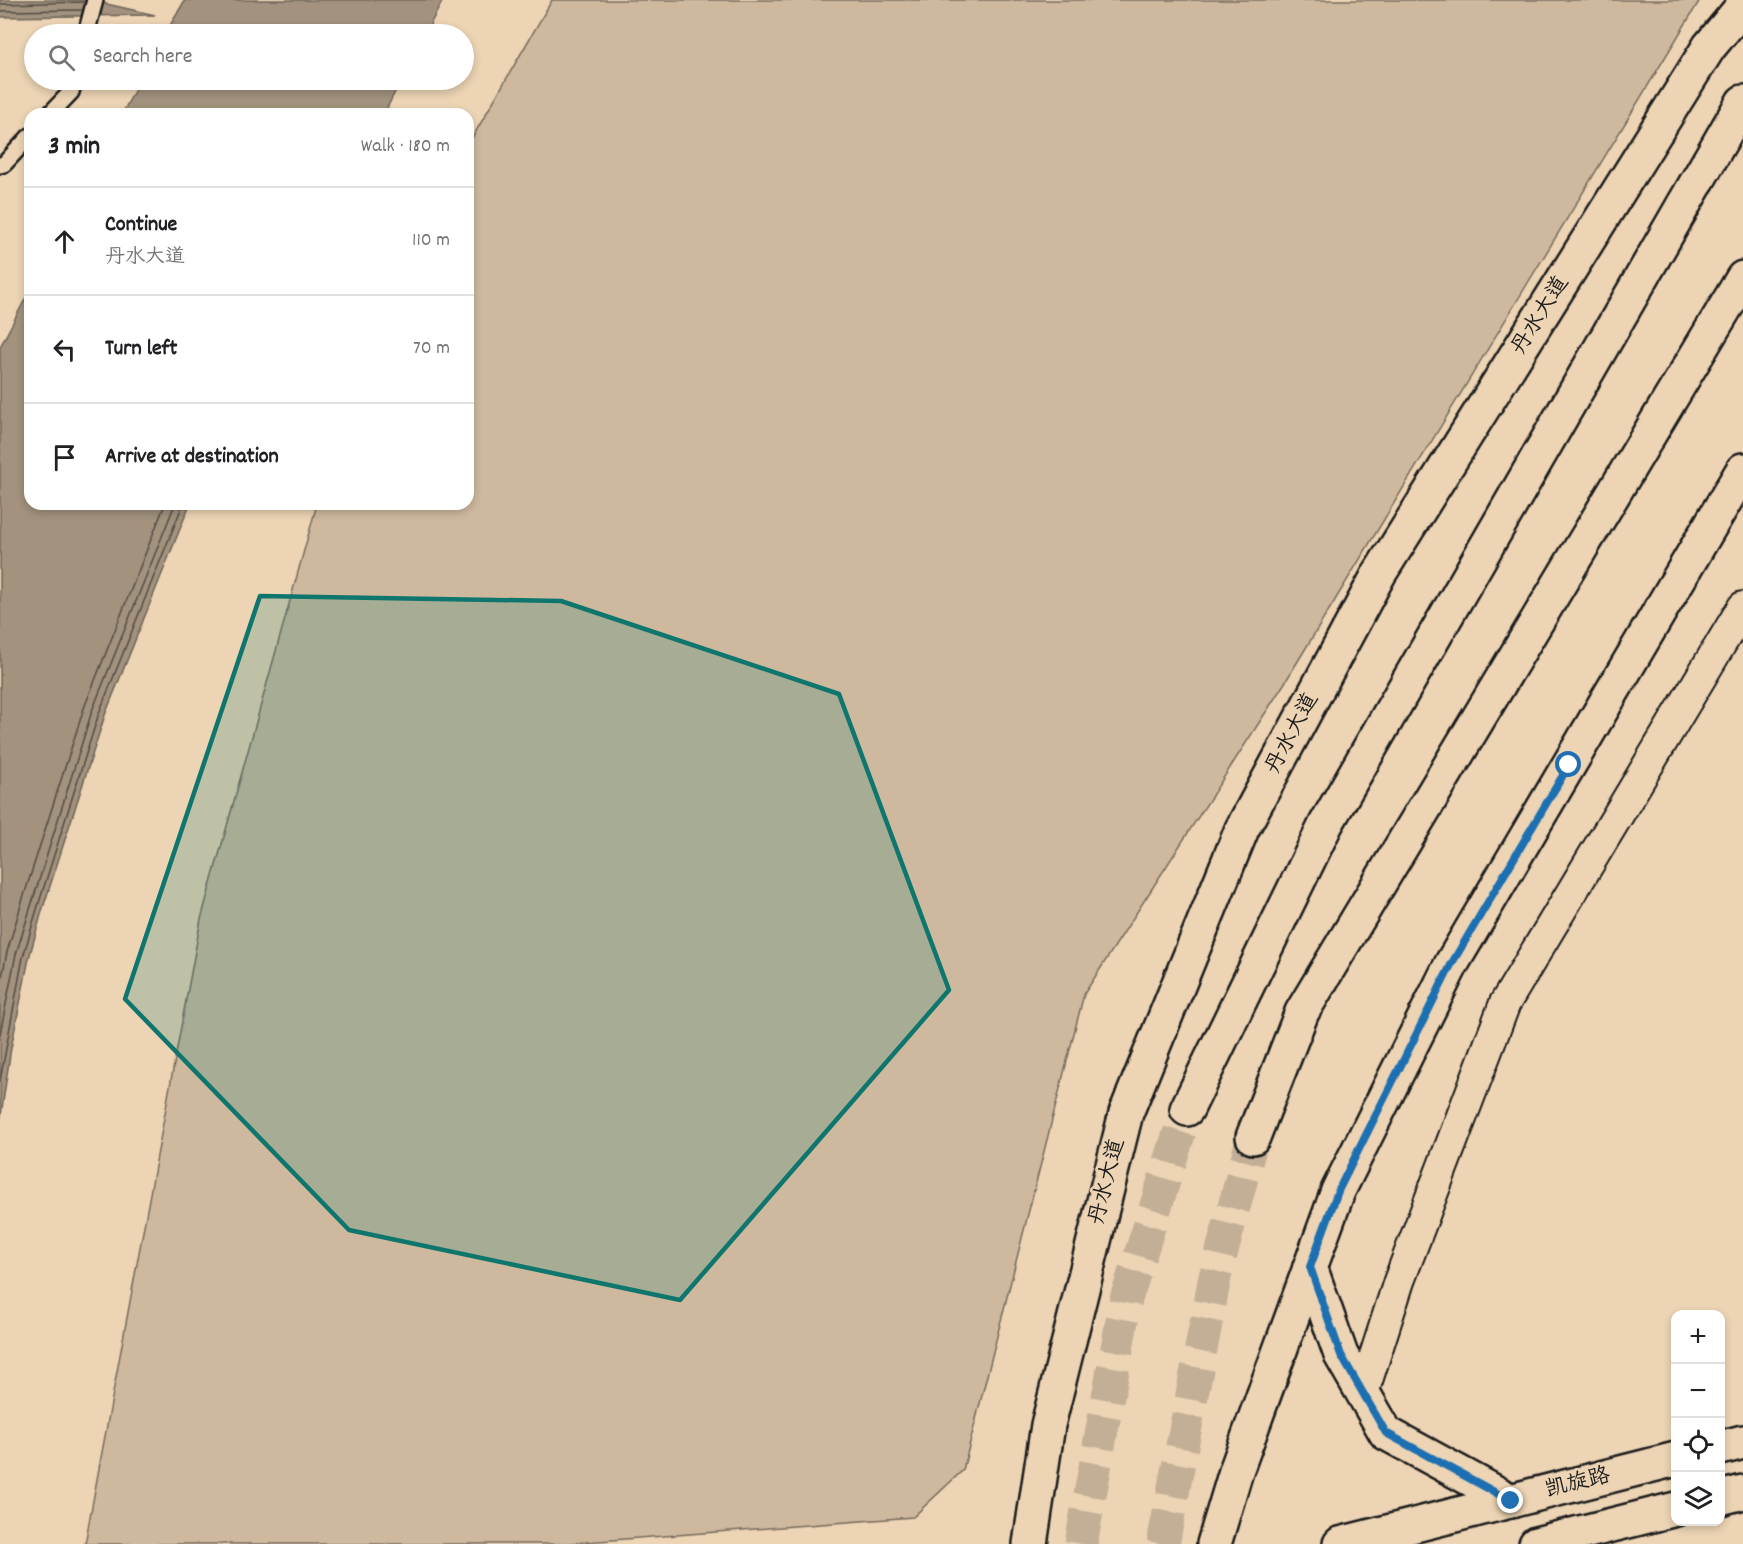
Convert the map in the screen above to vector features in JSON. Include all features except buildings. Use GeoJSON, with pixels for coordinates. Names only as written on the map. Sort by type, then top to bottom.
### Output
{"type":"FeatureCollection","features":[{"type":"Feature","properties":{"kind":"main road","name":"丹水大道"},"geometry":{"type":"LineString","coordinates":[[1030,1544],[1048,1425],[1126,1113],[1242,829],[1379,574],[1709,47],[1743,6]]}},
{"type":"Feature","properties":{"kind":"main road"},"geometry":{"type":"LineString","coordinates":[[1187,1109],[1326,824],[1743,102]]}},
{"type":"Feature","properties":{"kind":"main road"},"geometry":{"type":"LineString","coordinates":[[1253,1137],[1302,1012],[1743,278]]}},
{"type":"Feature","properties":{"kind":"main road"},"geometry":{"type":"LineString","coordinates":[[1214,1544],[1236,1471],[1338,1191],[1452,963],[1743,470]]}},
{"type":"Feature","properties":{"kind":"main road"},"geometry":{"type":"LineString","coordinates":[[1310,1267],[1341,1355],[1386,1433],[1511,1501]]}},
{"type":"Feature","properties":{"kind":"main road"},"geometry":{"type":"LineString","coordinates":[[1725,1447],[1743,1442]]}},
{"type":"Feature","properties":{"kind":"main road","name":"凯旋路"},"geometry":{"type":"LineString","coordinates":[[1340,1544],[1671,1460]]}},
{"type":"Feature","properties":{"kind":"main road"},"geometry":{"type":"LineString","coordinates":[[1725,1496],[1743,1492]]}},
{"type":"Feature","properties":{"kind":"main road"},"geometry":{"type":"LineString","coordinates":[[1536,1544],[1671,1510]]}},
{"type":"Feature","properties":{"kind":"street"},"geometry":{"type":"LineString","coordinates":[[1363,1393],[1399,1281],[1505,1003],[1743,607]]}},
{"type":"Feature","properties":{"kind":"lane"},"geometry":{"type":"LineString","coordinates":[[89,24],[95,0]]}},
{"type":"Feature","properties":{"kind":"lane"},"geometry":{"type":"LineString","coordinates":[[56,108],[72,90]]}},
{"type":"Feature","properties":{"kind":"lane"},"geometry":{"type":"LineString","coordinates":[[0,165],[24,142]]}},
{"type":"Feature","properties":{"kind":"highlighted area"},"geometry":{"type":"Polygon","coordinates":[[[260,596],[561,601],[839,694],[949,990],[680,1300],[349,1230],[125,999],[260,596]]]}},
{"type":"Feature","properties":{"kind":"shaded area"},"geometry":{"type":"Polygon","coordinates":[[[552,0],[1700,0],[1284,684],[1084,994],[963,1470],[913,1517],[560,1544],[85,1544],[201,919],[315,510],[474,510],[474,135],[552,0]]]}},
{"type":"Feature","properties":{"kind":"water"},"geometry":{"type":"Polygon","coordinates":[[[0,0],[89,0],[155,15],[0,17],[0,0]]]}},
{"type":"Feature","properties":{"kind":"water"},"geometry":{"type":"Polygon","coordinates":[[[185,0],[443,0],[430,24],[171,24],[185,0]]]}},
{"type":"Feature","properties":{"kind":"water"},"geometry":{"type":"Polygon","coordinates":[[[135,90],[396,90],[387,108],[125,108],[135,90]]]}},
{"type":"Feature","properties":{"kind":"water"},"geometry":{"type":"Polygon","coordinates":[[[24,301],[24,510],[188,510],[105,715],[42,911],[29,958],[11,1048],[0,1122],[0,347],[24,301]]]}},
{"type":"Feature","properties":{"kind":"tunnel"},"geometry":{"type":"LineString","coordinates":[[1081,1544],[1126,1299],[1187,1109]]}},
{"type":"Feature","properties":{"kind":"tunnel"},"geometry":{"type":"LineString","coordinates":[[1163,1544],[1215,1277],[1253,1137]]}},
{"type":"Feature","properties":{"kind":"route"},"geometry":{"type":"LineString","coordinates":[[1511,1501],[1386,1433],[1341,1355],[1310,1267],[1338,1191],[1452,963],[1569,765]]}}]}
